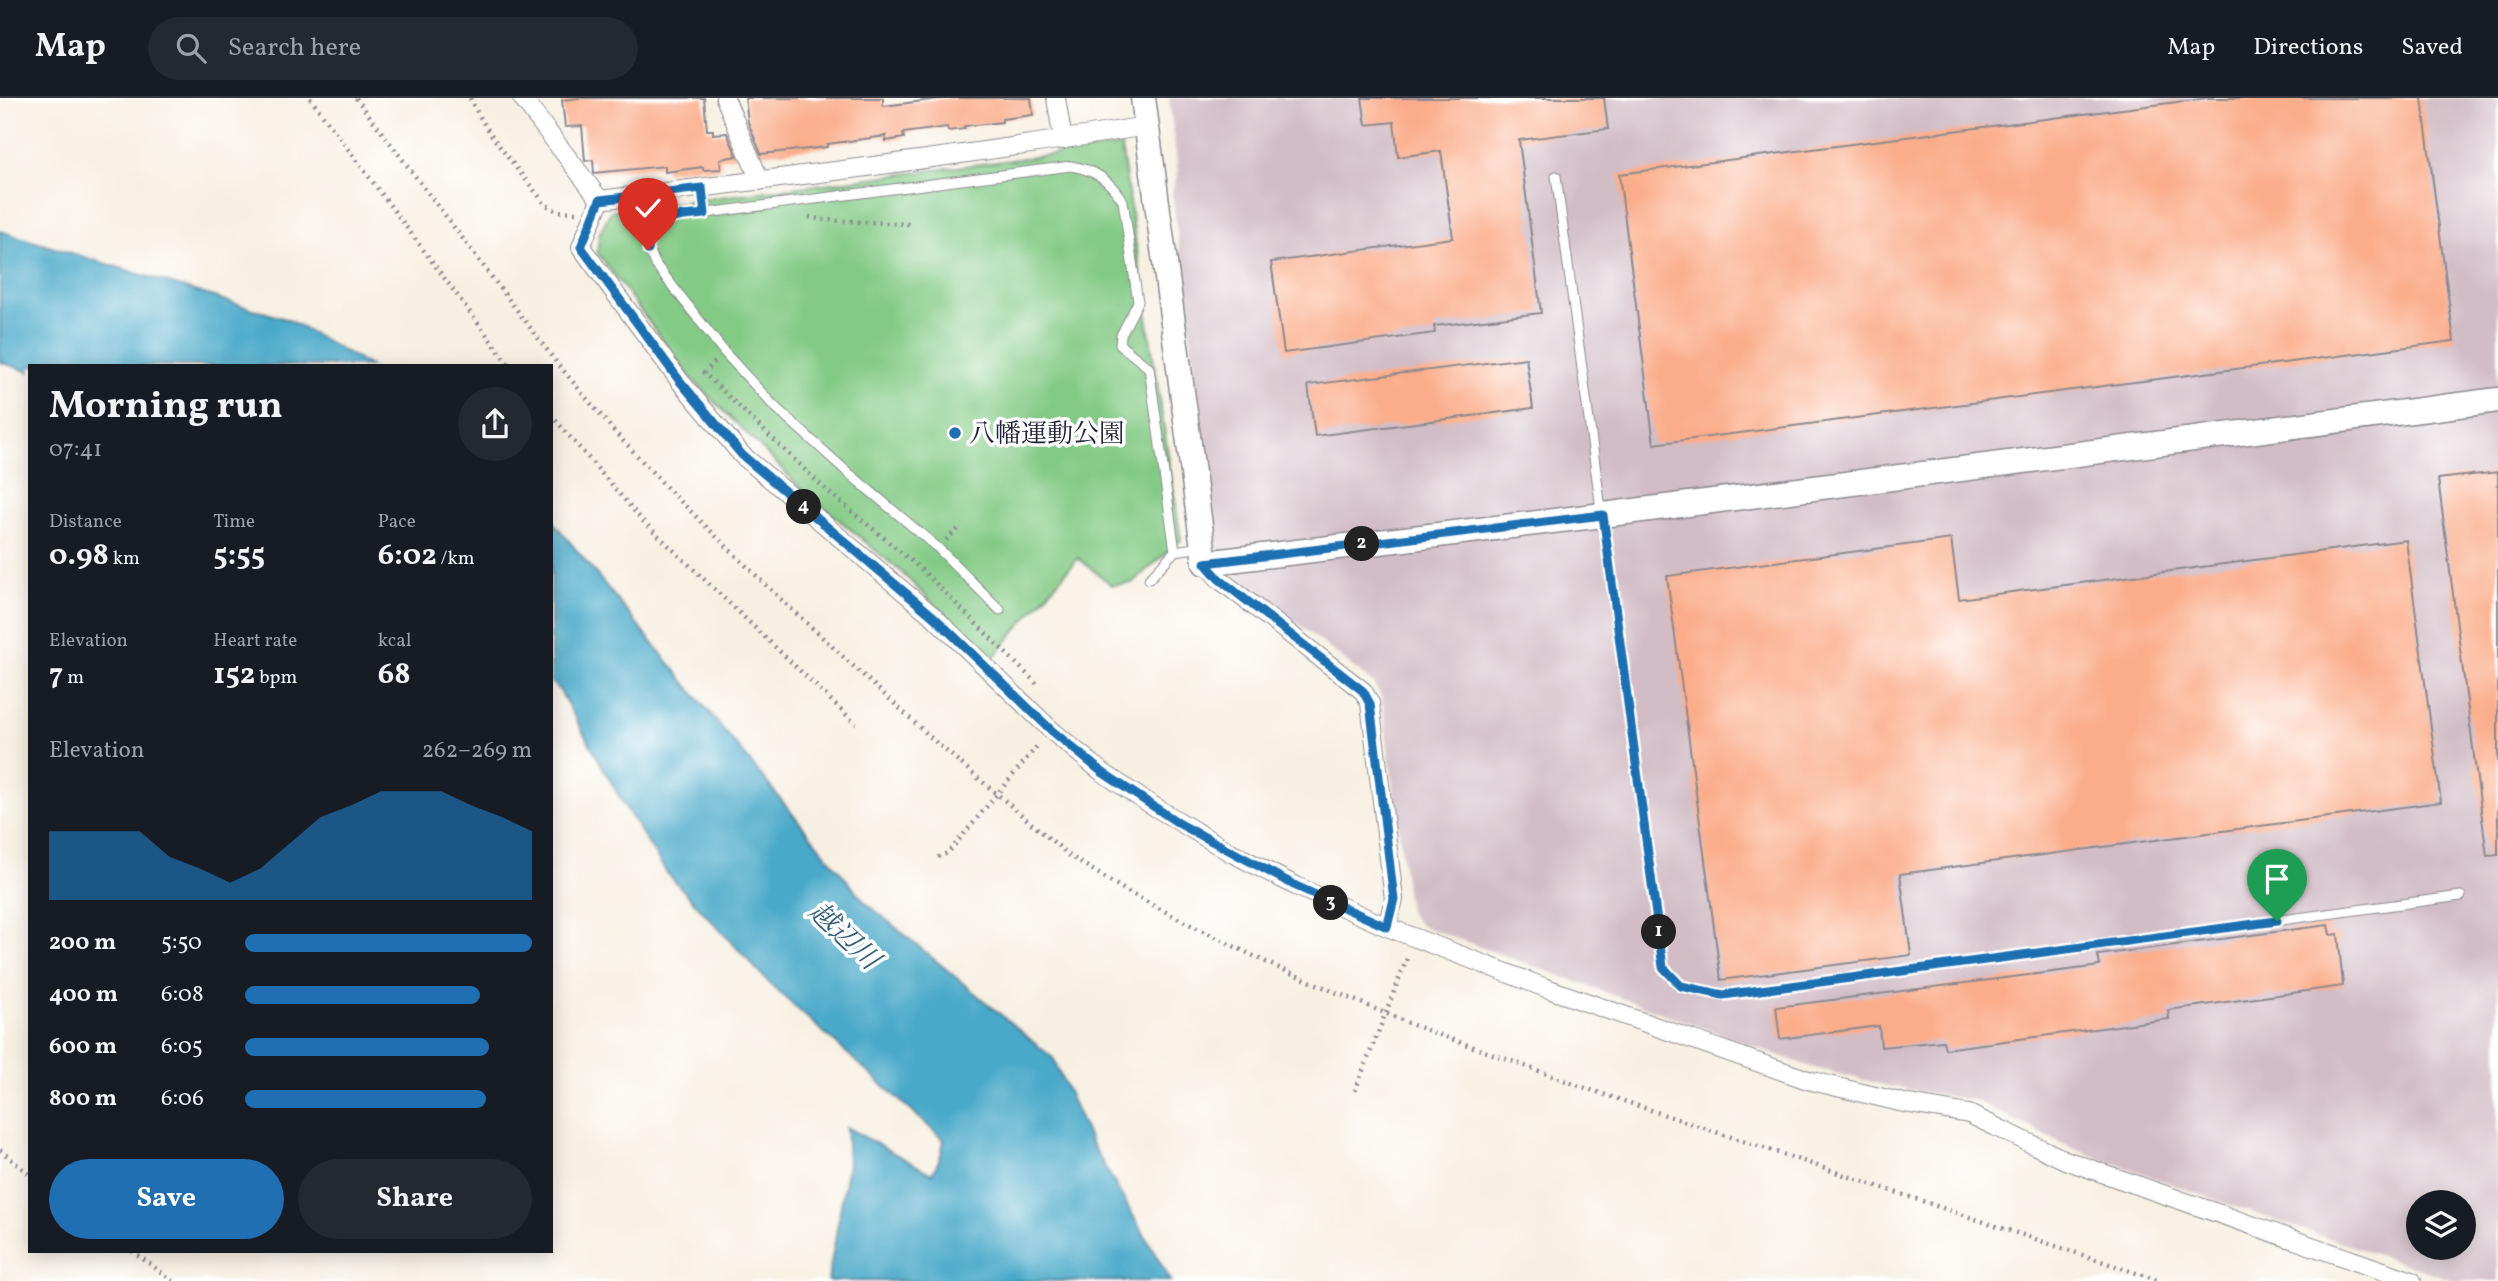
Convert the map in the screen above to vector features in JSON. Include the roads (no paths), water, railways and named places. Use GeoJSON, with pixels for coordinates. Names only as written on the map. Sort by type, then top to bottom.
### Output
{"type":"FeatureCollection","features":[{"type":"Feature","properties":{"kind":"street"},"geometry":{"type":"LineString","coordinates":[[522,98],[597,205]]}},
{"type":"Feature","properties":{"kind":"street"},"geometry":{"type":"LineString","coordinates":[[724,98],[760,181]]}},
{"type":"Feature","properties":{"kind":"street"},"geometry":{"type":"LineString","coordinates":[[1056,98],[1063,140]]}},
{"type":"Feature","properties":{"kind":"street"},"geometry":{"type":"LineString","coordinates":[[1143,98],[1204,555],[1219,579],[1363,691],[1370,704],[1394,899],[1387,927]]}},
{"type":"Feature","properties":{"kind":"street"},"geometry":{"type":"LineString","coordinates":[[597,205],[1146,126]]}},
{"type":"Feature","properties":{"kind":"street"},"geometry":{"type":"LineString","coordinates":[[597,205],[581,247],[679,380],[742,455],[934,617],[1051,730],[1102,772],[1180,824],[1296,886],[1387,927],[1546,988],[1808,1080],[1904,1103],[1969,1114],[2065,1160],[2412,1281]]}},
{"type":"Feature","properties":{"kind":"street"},"geometry":{"type":"LineString","coordinates":[[1204,555],[1603,515],[2498,400]]}},
{"type":"Feature","properties":{"kind":"lane"},"geometry":{"type":"LineString","coordinates":[[1000,610],[938,548],[773,405],[725,354],[656,265],[648,250],[649,238],[654,228],[668,218],[1071,166],[1088,169],[1102,177],[1123,201],[1138,302],[1121,335],[1121,345],[1149,368],[1175,551]]}},
{"type":"Feature","properties":{"kind":"lane"},"geometry":{"type":"LineString","coordinates":[[1556,176],[1663,967],[1681,986],[1723,995],[2461,896]]}},
{"type":"Feature","properties":{"kind":"lane"},"geometry":{"type":"LineString","coordinates":[[702,188],[705,214]]}},
{"type":"Feature","properties":{"kind":"lane"},"geometry":{"type":"LineString","coordinates":[[1175,551],[1204,555]]}},
{"type":"Feature","properties":{"kind":"lane"},"geometry":{"type":"LineString","coordinates":[[1149,579],[1175,551]]}},
{"type":"Feature","properties":{"kind":"water"},"geometry":{"type":"Polygon","coordinates":[[[0,231],[289,320],[366,364],[28,364],[28,371],[0,362],[0,231]]]}},
{"type":"Feature","properties":{"kind":"water","name":"越辺川"},"geometry":{"type":"Polygon","coordinates":[[[553,521],[864,901],[1053,1058],[1090,1141],[1171,1281],[828,1281],[848,1164],[846,1127],[932,1174],[940,1158],[944,1140],[773,987],[666,872],[624,805],[560,691],[553,684],[553,521]]]}},
{"type":"Feature","properties":{"kind":"place","name":"八幡運動公園"},"geometry":{"type":"Point","coordinates":[955,433]}}]}
